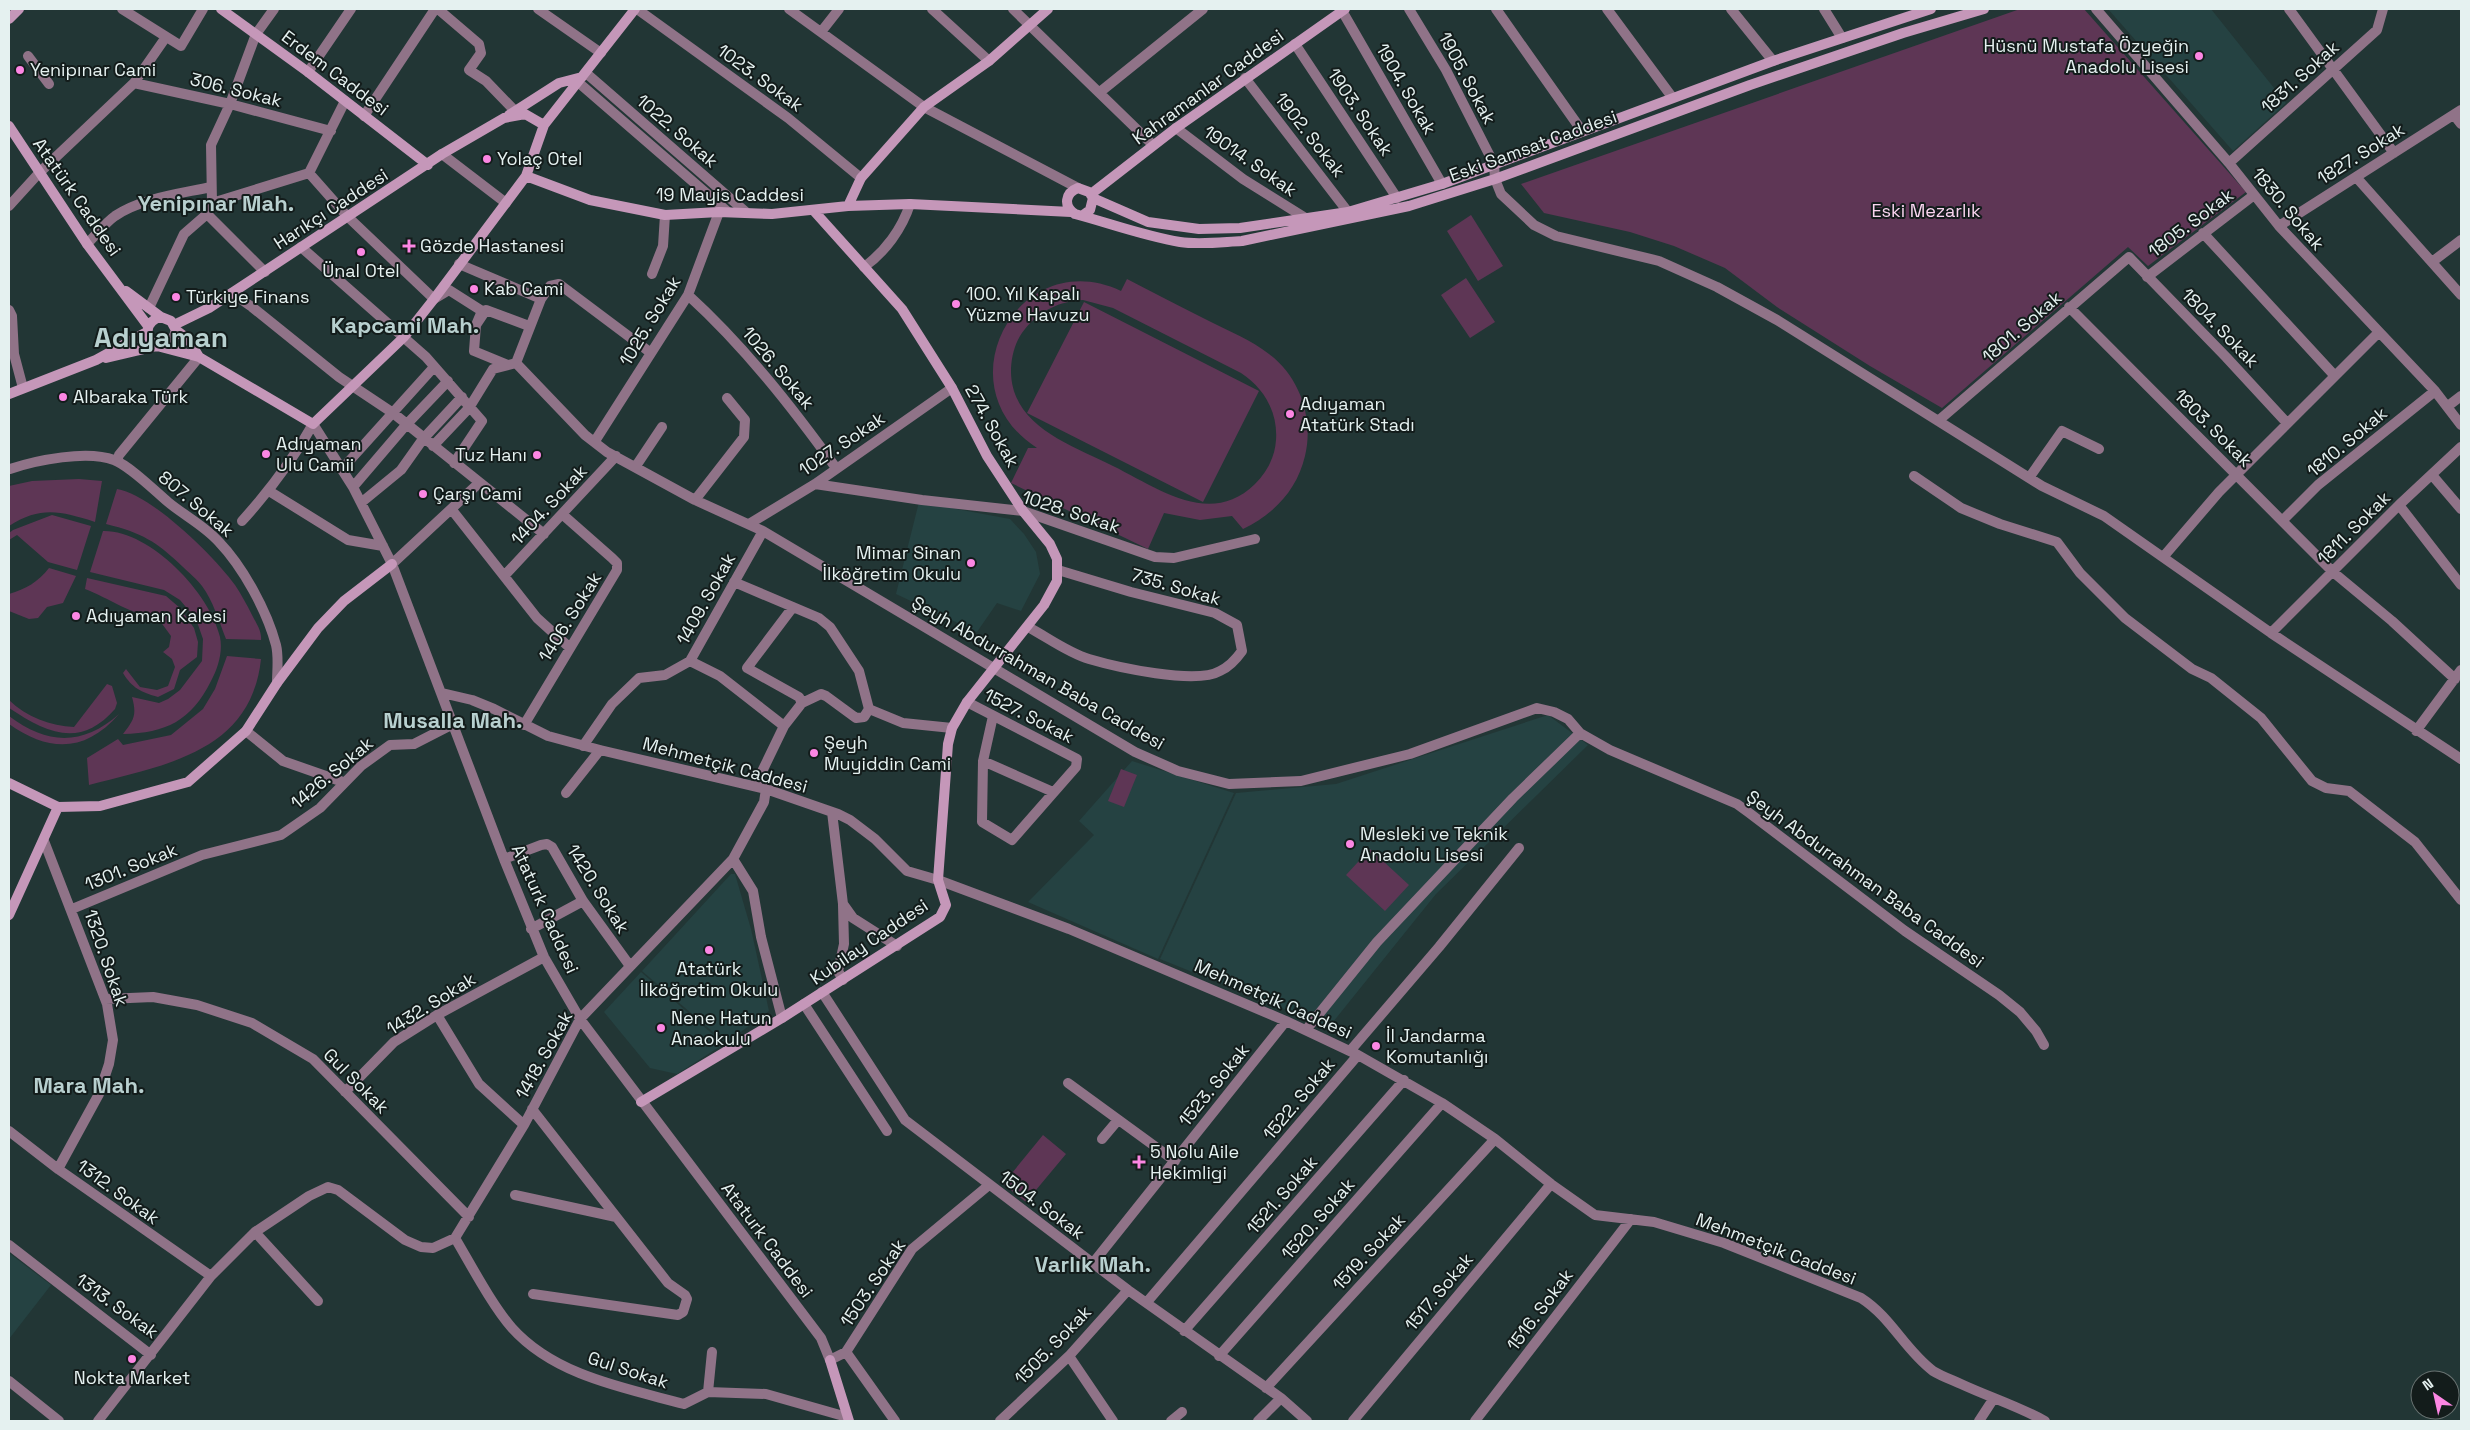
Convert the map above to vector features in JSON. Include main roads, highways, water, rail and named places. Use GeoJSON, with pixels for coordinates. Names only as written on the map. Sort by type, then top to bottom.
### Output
{"type":"FeatureCollection","features":[{"type":"Feature","properties":{"kind":"place","name":"Hüsnü Mustafa Özyeğin Anadolu Lisesi"},"geometry":{"type":"Point","coordinates":[2199,56]}},
{"type":"Feature","properties":{"kind":"place","name":"Yenipınar Cami"},"geometry":{"type":"Point","coordinates":[20,70]}},
{"type":"Feature","properties":{"kind":"place","name":"Yolaç Otel"},"geometry":{"type":"Point","coordinates":[487,159]}},
{"type":"Feature","properties":{"kind":"place","name":"Gözde Hastanesi"},"geometry":{"type":"Point","coordinates":[409,246]}},
{"type":"Feature","properties":{"kind":"place","name":"Ünal Otel"},"geometry":{"type":"Point","coordinates":[361,252]}},
{"type":"Feature","properties":{"kind":"place","name":"Kab Cami"},"geometry":{"type":"Point","coordinates":[474,289]}},
{"type":"Feature","properties":{"kind":"place","name":"Türkiye Finans"},"geometry":{"type":"Point","coordinates":[176,297]}},
{"type":"Feature","properties":{"kind":"place","name":"100. Yıl Kapalı Yüzme Havuzu"},"geometry":{"type":"Point","coordinates":[956,304]}},
{"type":"Feature","properties":{"kind":"place","name":"Albaraka Türk"},"geometry":{"type":"Point","coordinates":[63,397]}},
{"type":"Feature","properties":{"kind":"place","name":"Adıyaman Atatürk Stadı"},"geometry":{"type":"Point","coordinates":[1290,414]}},
{"type":"Feature","properties":{"kind":"place","name":"Adıyaman Ulu Camii"},"geometry":{"type":"Point","coordinates":[266,454]}},
{"type":"Feature","properties":{"kind":"place","name":"Tuz Hanı"},"geometry":{"type":"Point","coordinates":[537,455]}},
{"type":"Feature","properties":{"kind":"place","name":"Çarşı Cami"},"geometry":{"type":"Point","coordinates":[423,494]}},
{"type":"Feature","properties":{"kind":"place","name":"Mimar Sinan İlköğretim Okulu"},"geometry":{"type":"Point","coordinates":[971,563]}},
{"type":"Feature","properties":{"kind":"place","name":"Adıyaman Kalesi"},"geometry":{"type":"Point","coordinates":[76,616]}},
{"type":"Feature","properties":{"kind":"place","name":"Şeyh Muyiddin Cami"},"geometry":{"type":"Point","coordinates":[814,753]}},
{"type":"Feature","properties":{"kind":"place","name":"Mesleki ve Teknik Anadolu Lisesi"},"geometry":{"type":"Point","coordinates":[1350,844]}},
{"type":"Feature","properties":{"kind":"place","name":"Atatürk İlköğretim Okulu"},"geometry":{"type":"Point","coordinates":[709,950]}},
{"type":"Feature","properties":{"kind":"place","name":"Nene Hatun Anaokulu"},"geometry":{"type":"Point","coordinates":[661,1028]}},
{"type":"Feature","properties":{"kind":"place","name":"İl Jandarma Komutanlığı"},"geometry":{"type":"Point","coordinates":[1376,1046]}},
{"type":"Feature","properties":{"kind":"place","name":"5 Nolu Aile Hekimligi"},"geometry":{"type":"Point","coordinates":[1139,1162]}},
{"type":"Feature","properties":{"kind":"place","name":"Nokta Market"},"geometry":{"type":"Point","coordinates":[132,1359]}},
{"type":"Feature","properties":{"kind":"district","name":"Yenipınar Mah."},"geometry":{"type":"Point","coordinates":[216,203]}},
{"type":"Feature","properties":{"kind":"district","name":"Kapcami Mah."},"geometry":{"type":"Point","coordinates":[405,325]}},
{"type":"Feature","properties":{"kind":"district","name":"Adıyaman"},"geometry":{"type":"Point","coordinates":[161,337]}},
{"type":"Feature","properties":{"kind":"district","name":"Musalla Mah."},"geometry":{"type":"Point","coordinates":[453,720]}},
{"type":"Feature","properties":{"kind":"district","name":"Mara Mah."},"geometry":{"type":"Point","coordinates":[89,1085]}},
{"type":"Feature","properties":{"kind":"district","name":"Varlık Mah."},"geometry":{"type":"Point","coordinates":[1093,1264]}},
{"type":"Feature","properties":{"kind":"park label","name":"Eski Mezarlık"},"geometry":{"type":"Point","coordinates":[1926,211]}}]}
